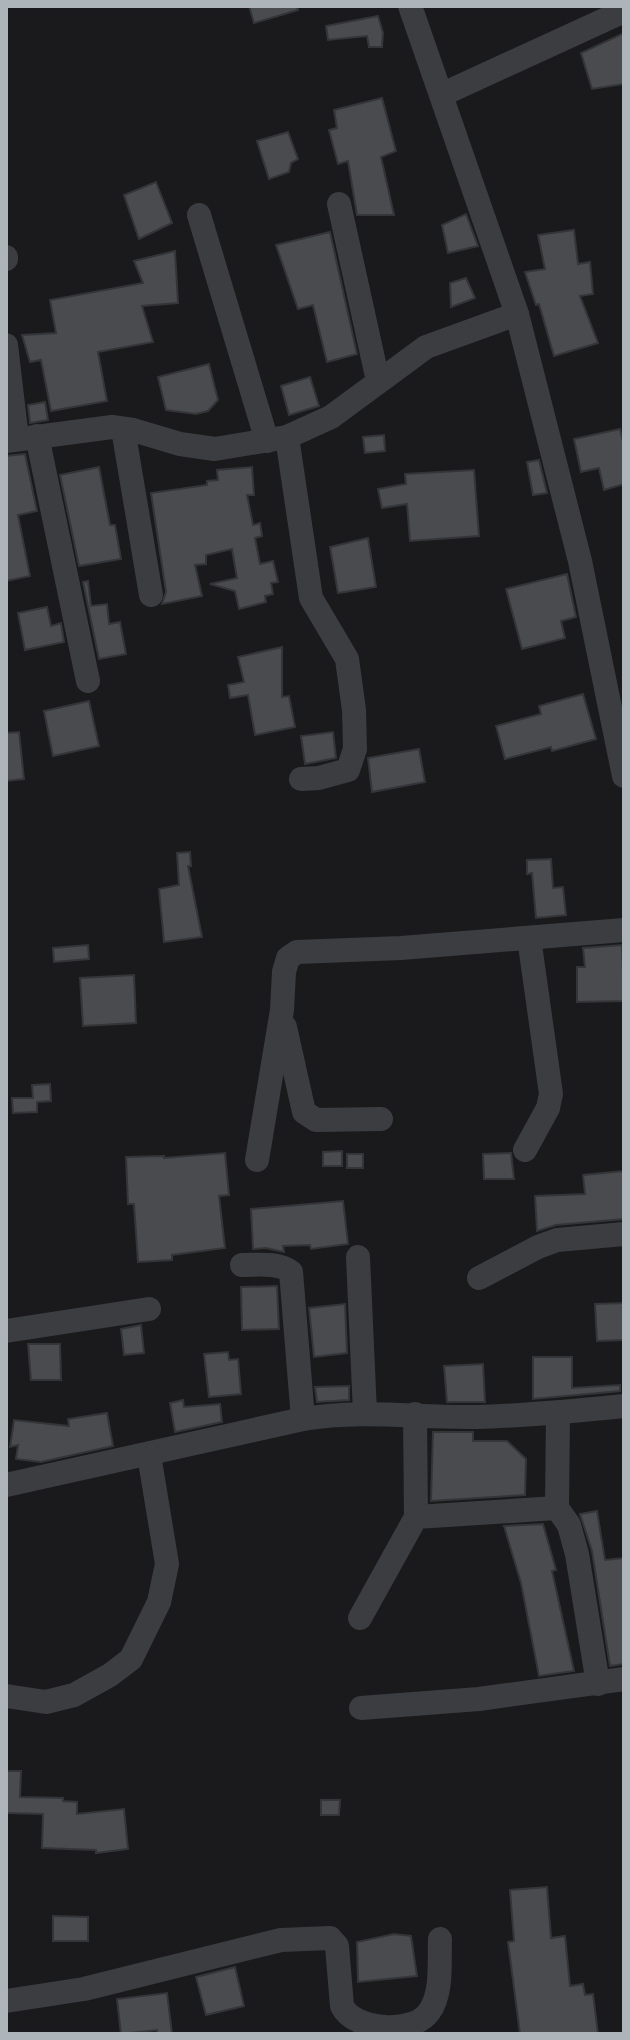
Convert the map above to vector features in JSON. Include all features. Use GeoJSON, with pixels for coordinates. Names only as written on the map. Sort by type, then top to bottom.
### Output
{"type":"FeatureCollection","features":[{"type":"Feature","properties":{"kind":"street"},"geometry":{"type":"LineString","coordinates":[[410,6],[517,314],[580,561],[624,776]]}},
{"type":"Feature","properties":{"kind":"street"},"geometry":{"type":"LineString","coordinates":[[441,95],[624,11]]}},
{"type":"Feature","properties":{"kind":"street"},"geometry":{"type":"LineString","coordinates":[[339,204],[378,381]]}},
{"type":"Feature","properties":{"kind":"street"},"geometry":{"type":"LineString","coordinates":[[199,215],[277,439],[311,598],[347,659],[354,710],[355,749],[348,770],[319,778],[301,779]]}},
{"type":"Feature","properties":{"kind":"street"},"geometry":{"type":"LineString","coordinates":[[20,439],[93,428],[123,429],[180,444],[215,449],[277,439],[331,417],[426,347],[517,314]]}},
{"type":"Feature","properties":{"kind":"street"},"geometry":{"type":"LineString","coordinates":[[6,345],[20,439],[88,681]]}},
{"type":"Feature","properties":{"kind":"street"},"geometry":{"type":"LineString","coordinates":[[123,429],[151,595]]}},
{"type":"Feature","properties":{"kind":"street"},"geometry":{"type":"LineString","coordinates":[[257,1160],[281,1013],[284,972],[288,958],[297,952],[401,948],[624,930]]}},
{"type":"Feature","properties":{"kind":"street"},"geometry":{"type":"LineString","coordinates":[[525,1150],[548,1108],[551,1094],[529,938]]}},
{"type":"Feature","properties":{"kind":"street"},"geometry":{"type":"LineString","coordinates":[[281,1013],[304,1112],[316,1120],[381,1119]]}},
{"type":"Feature","properties":{"kind":"street"},"geometry":{"type":"LineString","coordinates":[[479,1278],[557,1240],[624,1234]]}},
{"type":"Feature","properties":{"kind":"street"},"geometry":{"type":"LineString","coordinates":[[358,1257],[365,1413]]}},
{"type":"Feature","properties":{"kind":"street"},"geometry":{"type":"LineString","coordinates":[[242,1265],[272,1265],[291,1272],[303,1419]]}},
{"type":"Feature","properties":{"kind":"street"},"geometry":{"type":"LineString","coordinates":[[6,1331],[149,1309]]}},
{"type":"Feature","properties":{"kind":"street"},"geometry":{"type":"LineString","coordinates":[[6,1485],[342,1413],[474,1417],[624,1406]]}},
{"type":"Feature","properties":{"kind":"street"},"geometry":{"type":"LineString","coordinates":[[558,1413],[557,1508],[569,1525],[577,1554],[598,1684]]}},
{"type":"Feature","properties":{"kind":"street"},"geometry":{"type":"LineString","coordinates":[[360,1618],[416,1517],[415,1414]]}},
{"type":"Feature","properties":{"kind":"street"},"geometry":{"type":"LineString","coordinates":[[6,1696],[46,1702],[74,1695],[131,1659],[159,1602],[167,1564],[149,1455]]}},
{"type":"Feature","properties":{"kind":"street"},"geometry":{"type":"LineString","coordinates":[[416,1517],[557,1508]]}},
{"type":"Feature","properties":{"kind":"street"},"geometry":{"type":"LineString","coordinates":[[361,1708],[479,1699],[624,1679]]}},
{"type":"Feature","properties":{"kind":"street"},"geometry":{"type":"LineString","coordinates":[[6,2001],[84,1989],[281,1940],[314,1937],[330,1938],[337,1946],[345,2012],[384,2027],[404,2025],[419,2022],[428,2014],[437,1996],[440,1939]]}},
{"type":"Feature","properties":{"kind":"building"},"geometry":{"type":"Polygon","coordinates":[[[249,6],[297,6],[298,10],[254,23],[249,6]]]}},
{"type":"Feature","properties":{"kind":"building"},"geometry":{"type":"Polygon","coordinates":[[[378,16],[383,33],[382,47],[369,47],[367,36],[328,40],[326,26],[378,16]]]}},
{"type":"Feature","properties":{"kind":"building"},"geometry":{"type":"Polygon","coordinates":[[[624,33],[624,84],[592,89],[581,53],[624,33]]]}},
{"type":"Feature","properties":{"kind":"building"},"geometry":{"type":"Polygon","coordinates":[[[382,98],[396,151],[381,157],[394,215],[357,215],[348,161],[338,164],[329,130],[337,128],[334,110],[382,98]]]}},
{"type":"Feature","properties":{"kind":"building"},"geometry":{"type":"Polygon","coordinates":[[[288,132],[298,159],[291,163],[289,172],[269,179],[257,141],[288,132]]]}},
{"type":"Feature","properties":{"kind":"building"},"geometry":{"type":"Polygon","coordinates":[[[156,182],[172,223],[139,239],[124,195],[156,182]]]}},
{"type":"Feature","properties":{"kind":"building"},"geometry":{"type":"Polygon","coordinates":[[[466,214],[478,246],[448,253],[442,225],[466,214]]]}},
{"type":"Feature","properties":{"kind":"building"},"geometry":{"type":"Polygon","coordinates":[[[574,230],[578,264],[590,262],[593,294],[580,296],[598,343],[554,356],[539,304],[536,305],[525,272],[545,269],[538,235],[574,230]]]}},
{"type":"Feature","properties":{"kind":"building"},"geometry":{"type":"Polygon","coordinates":[[[330,232],[357,354],[327,362],[313,305],[298,309],[276,245],[330,232]]]}},
{"type":"Feature","properties":{"kind":"building"},"geometry":{"type":"Polygon","coordinates":[[[175,251],[178,303],[142,306],[153,342],[98,352],[107,401],[51,411],[41,360],[30,362],[22,335],[56,333],[50,300],[143,283],[134,261],[175,251]]]}},
{"type":"Feature","properties":{"kind":"building"},"geometry":{"type":"Polygon","coordinates":[[[466,278],[475,298],[451,307],[450,283],[466,278]]]}},
{"type":"Feature","properties":{"kind":"building"},"geometry":{"type":"Polygon","coordinates":[[[209,364],[218,400],[208,411],[196,414],[166,410],[158,377],[209,364]]]}},
{"type":"Feature","properties":{"kind":"building"},"geometry":{"type":"Polygon","coordinates":[[[310,377],[319,406],[289,415],[281,386],[310,377]]]}},
{"type":"Feature","properties":{"kind":"building"},"geometry":{"type":"Polygon","coordinates":[[[45,402],[48,420],[30,423],[28,405],[45,402]]]}},
{"type":"Feature","properties":{"kind":"building"},"geometry":{"type":"Polygon","coordinates":[[[620,429],[624,446],[624,484],[604,490],[599,468],[581,472],[574,439],[620,429]]]}},
{"type":"Feature","properties":{"kind":"building"},"geometry":{"type":"Polygon","coordinates":[[[384,435],[385,451],[365,453],[363,437],[384,435]]]}},
{"type":"Feature","properties":{"kind":"building"},"geometry":{"type":"Polygon","coordinates":[[[25,454],[37,511],[18,515],[30,576],[6,581],[6,456],[25,454]]]}},
{"type":"Feature","properties":{"kind":"building"},"geometry":{"type":"Polygon","coordinates":[[[539,460],[547,493],[533,495],[527,462],[539,460]]]}},
{"type":"Feature","properties":{"kind":"building"},"geometry":{"type":"Polygon","coordinates":[[[99,467],[110,525],[115,525],[121,559],[79,566],[60,475],[99,467]]]}},
{"type":"Feature","properties":{"kind":"building"},"geometry":{"type":"Polygon","coordinates":[[[252,467],[254,495],[247,495],[253,525],[260,523],[262,536],[255,538],[260,564],[273,561],[278,582],[271,583],[273,594],[265,596],[266,602],[239,609],[235,591],[210,584],[237,578],[232,549],[206,555],[206,564],[195,565],[202,596],[162,604],[166,592],[151,493],[207,485],[207,481],[218,480],[217,470],[252,467]]]}},
{"type":"Feature","properties":{"kind":"building"},"geometry":{"type":"Polygon","coordinates":[[[474,470],[479,536],[410,541],[407,504],[382,508],[378,489],[406,484],[405,474],[474,470]]]}},
{"type":"Feature","properties":{"kind":"building"},"geometry":{"type":"Polygon","coordinates":[[[368,538],[376,587],[338,593],[330,547],[368,538]]]}},
{"type":"Feature","properties":{"kind":"building"},"geometry":{"type":"Polygon","coordinates":[[[567,574],[576,617],[561,621],[565,638],[522,649],[506,589],[567,574]]]}},
{"type":"Feature","properties":{"kind":"building"},"geometry":{"type":"Polygon","coordinates":[[[88,581],[91,606],[107,604],[109,624],[120,622],[126,654],[99,659],[83,582],[88,581]]]}},
{"type":"Feature","properties":{"kind":"building"},"geometry":{"type":"Polygon","coordinates":[[[47,607],[51,626],[61,623],[64,642],[25,650],[18,613],[47,607]]]}},
{"type":"Feature","properties":{"kind":"building"},"geometry":{"type":"Polygon","coordinates":[[[282,647],[282,697],[289,696],[295,727],[255,735],[248,695],[230,698],[228,685],[244,682],[238,657],[282,647]]]}},
{"type":"Feature","properties":{"kind":"building"},"geometry":{"type":"Polygon","coordinates":[[[583,694],[596,739],[505,759],[496,726],[541,714],[539,706],[583,694]]]}},
{"type":"Feature","properties":{"kind":"building"},"geometry":{"type":"Polygon","coordinates":[[[89,701],[99,746],[53,756],[44,711],[89,701]]]}},
{"type":"Feature","properties":{"kind":"building"},"geometry":{"type":"Polygon","coordinates":[[[19,732],[24,779],[6,781],[6,733],[19,732]]]}},
{"type":"Feature","properties":{"kind":"building"},"geometry":{"type":"Polygon","coordinates":[[[333,732],[336,758],[305,764],[301,736],[333,732]]]}},
{"type":"Feature","properties":{"kind":"building"},"geometry":{"type":"Polygon","coordinates":[[[419,749],[425,782],[372,792],[368,758],[419,749]]]}},
{"type":"Feature","properties":{"kind":"building"},"geometry":{"type":"Polygon","coordinates":[[[190,852],[191,866],[188,866],[202,937],[164,942],[159,889],[179,885],[177,853],[190,852]]]}},
{"type":"Feature","properties":{"kind":"building"},"geometry":{"type":"Polygon","coordinates":[[[551,859],[553,888],[563,887],[566,915],[536,918],[532,873],[527,874],[527,860],[551,859]]]}},
{"type":"Feature","properties":{"kind":"building"},"geometry":{"type":"Polygon","coordinates":[[[88,945],[89,959],[54,962],[53,948],[88,945]]]}},
{"type":"Feature","properties":{"kind":"building"},"geometry":{"type":"Polygon","coordinates":[[[622,945],[624,1001],[577,1002],[577,967],[585,967],[583,948],[622,945]]]}},
{"type":"Feature","properties":{"kind":"building"},"geometry":{"type":"Polygon","coordinates":[[[134,975],[136,1023],[83,1026],[80,978],[134,975]]]}},
{"type":"Feature","properties":{"kind":"building"},"geometry":{"type":"Polygon","coordinates":[[[50,1084],[51,1101],[37,1102],[37,1112],[13,1113],[12,1098],[33,1098],[32,1085],[50,1084]]]}},
{"type":"Feature","properties":{"kind":"building"},"geometry":{"type":"Polygon","coordinates":[[[342,1151],[342,1166],[323,1166],[323,1152],[342,1151]]]}},
{"type":"Feature","properties":{"kind":"building"},"geometry":{"type":"Polygon","coordinates":[[[225,1153],[229,1195],[219,1196],[225,1248],[172,1255],[172,1260],[138,1262],[134,1204],[128,1204],[126,1157],[164,1158],[225,1153]]]}},
{"type":"Feature","properties":{"kind":"building"},"geometry":{"type":"Polygon","coordinates":[[[511,1153],[514,1179],[484,1179],[483,1154],[511,1153]]]}},
{"type":"Feature","properties":{"kind":"building"},"geometry":{"type":"Polygon","coordinates":[[[347,1154],[363,1154],[363,1168],[347,1168],[347,1154]]]}},
{"type":"Feature","properties":{"kind":"building"},"geometry":{"type":"Polygon","coordinates":[[[624,1171],[624,1219],[556,1225],[537,1231],[535,1196],[585,1194],[583,1175],[624,1171]]]}},
{"type":"Feature","properties":{"kind":"building"},"geometry":{"type":"Polygon","coordinates":[[[343,1201],[348,1244],[311,1249],[310,1245],[283,1246],[284,1252],[253,1249],[251,1209],[343,1201]]]}},
{"type":"Feature","properties":{"kind":"building"},"geometry":{"type":"Polygon","coordinates":[[[277,1286],[279,1329],[242,1330],[241,1287],[277,1286]]]}},
{"type":"Feature","properties":{"kind":"building"},"geometry":{"type":"Polygon","coordinates":[[[624,1303],[624,1340],[597,1341],[595,1304],[624,1303]]]}},
{"type":"Feature","properties":{"kind":"building"},"geometry":{"type":"Polygon","coordinates":[[[345,1304],[347,1353],[314,1357],[309,1308],[345,1304]]]}},
{"type":"Feature","properties":{"kind":"building"},"geometry":{"type":"Polygon","coordinates":[[[141,1325],[144,1353],[124,1355],[121,1329],[141,1325]]]}},
{"type":"Feature","properties":{"kind":"building"},"geometry":{"type":"Polygon","coordinates":[[[28,1344],[60,1344],[61,1380],[31,1380],[28,1344]]]}},
{"type":"Feature","properties":{"kind":"building"},"geometry":{"type":"Polygon","coordinates":[[[228,1352],[229,1360],[238,1359],[241,1394],[209,1397],[204,1354],[228,1352]]]}},
{"type":"Feature","properties":{"kind":"building"},"geometry":{"type":"Polygon","coordinates":[[[533,1357],[572,1357],[572,1388],[620,1385],[620,1391],[533,1399],[533,1357]]]}},
{"type":"Feature","properties":{"kind":"building"},"geometry":{"type":"Polygon","coordinates":[[[483,1364],[485,1402],[447,1402],[444,1366],[483,1364]]]}},
{"type":"Feature","properties":{"kind":"building"},"geometry":{"type":"Polygon","coordinates":[[[349,1386],[349,1400],[317,1402],[315,1387],[349,1386]]]}},
{"type":"Feature","properties":{"kind":"building"},"geometry":{"type":"Polygon","coordinates":[[[183,1400],[184,1407],[220,1404],[222,1422],[175,1432],[170,1403],[183,1400]]]}},
{"type":"Feature","properties":{"kind":"building"},"geometry":{"type":"Polygon","coordinates":[[[107,1413],[113,1446],[41,1462],[16,1459],[18,1445],[10,1447],[14,1420],[69,1426],[68,1419],[107,1413]]]}},
{"type":"Feature","properties":{"kind":"building"},"geometry":{"type":"Polygon","coordinates":[[[433,1432],[473,1432],[473,1441],[507,1441],[526,1459],[525,1495],[431,1501],[433,1432]]]}},
{"type":"Feature","properties":{"kind":"building"},"geometry":{"type":"Polygon","coordinates":[[[597,1511],[605,1560],[624,1558],[624,1664],[610,1666],[592,1551],[580,1514],[597,1511]]]}},
{"type":"Feature","properties":{"kind":"building"},"geometry":{"type":"Polygon","coordinates":[[[543,1524],[556,1570],[552,1571],[574,1671],[539,1676],[521,1583],[504,1526],[543,1524]]]}},
{"type":"Feature","properties":{"kind":"building"},"geometry":{"type":"Polygon","coordinates":[[[6,1771],[21,1771],[20,1797],[63,1798],[63,1801],[77,1802],[77,1814],[124,1809],[128,1849],[96,1853],[96,1850],[42,1848],[43,1814],[6,1813],[6,1771]]]}},
{"type":"Feature","properties":{"kind":"building"},"geometry":{"type":"Polygon","coordinates":[[[321,1800],[340,1800],[339,1815],[321,1815],[321,1800]]]}},
{"type":"Feature","properties":{"kind":"building"},"geometry":{"type":"Polygon","coordinates":[[[547,1887],[551,1938],[565,1936],[570,1986],[583,1984],[585,1995],[593,1994],[598,2034],[520,2034],[508,1942],[514,1941],[510,1890],[547,1887]]]}},
{"type":"Feature","properties":{"kind":"building"},"geometry":{"type":"Polygon","coordinates":[[[53,1916],[88,1917],[88,1941],[53,1941],[53,1916]]]}},
{"type":"Feature","properties":{"kind":"building"},"geometry":{"type":"Polygon","coordinates":[[[394,1934],[411,1936],[417,1976],[358,1982],[357,1942],[394,1934]]]}},
{"type":"Feature","properties":{"kind":"building"},"geometry":{"type":"Polygon","coordinates":[[[235,1967],[244,2006],[206,2015],[196,1977],[235,1967]]]}},
{"type":"Feature","properties":{"kind":"building"},"geometry":{"type":"Polygon","coordinates":[[[167,1993],[172,2034],[157,2034],[157,2030],[121,2034],[117,1999],[167,1993]]]}}]}
